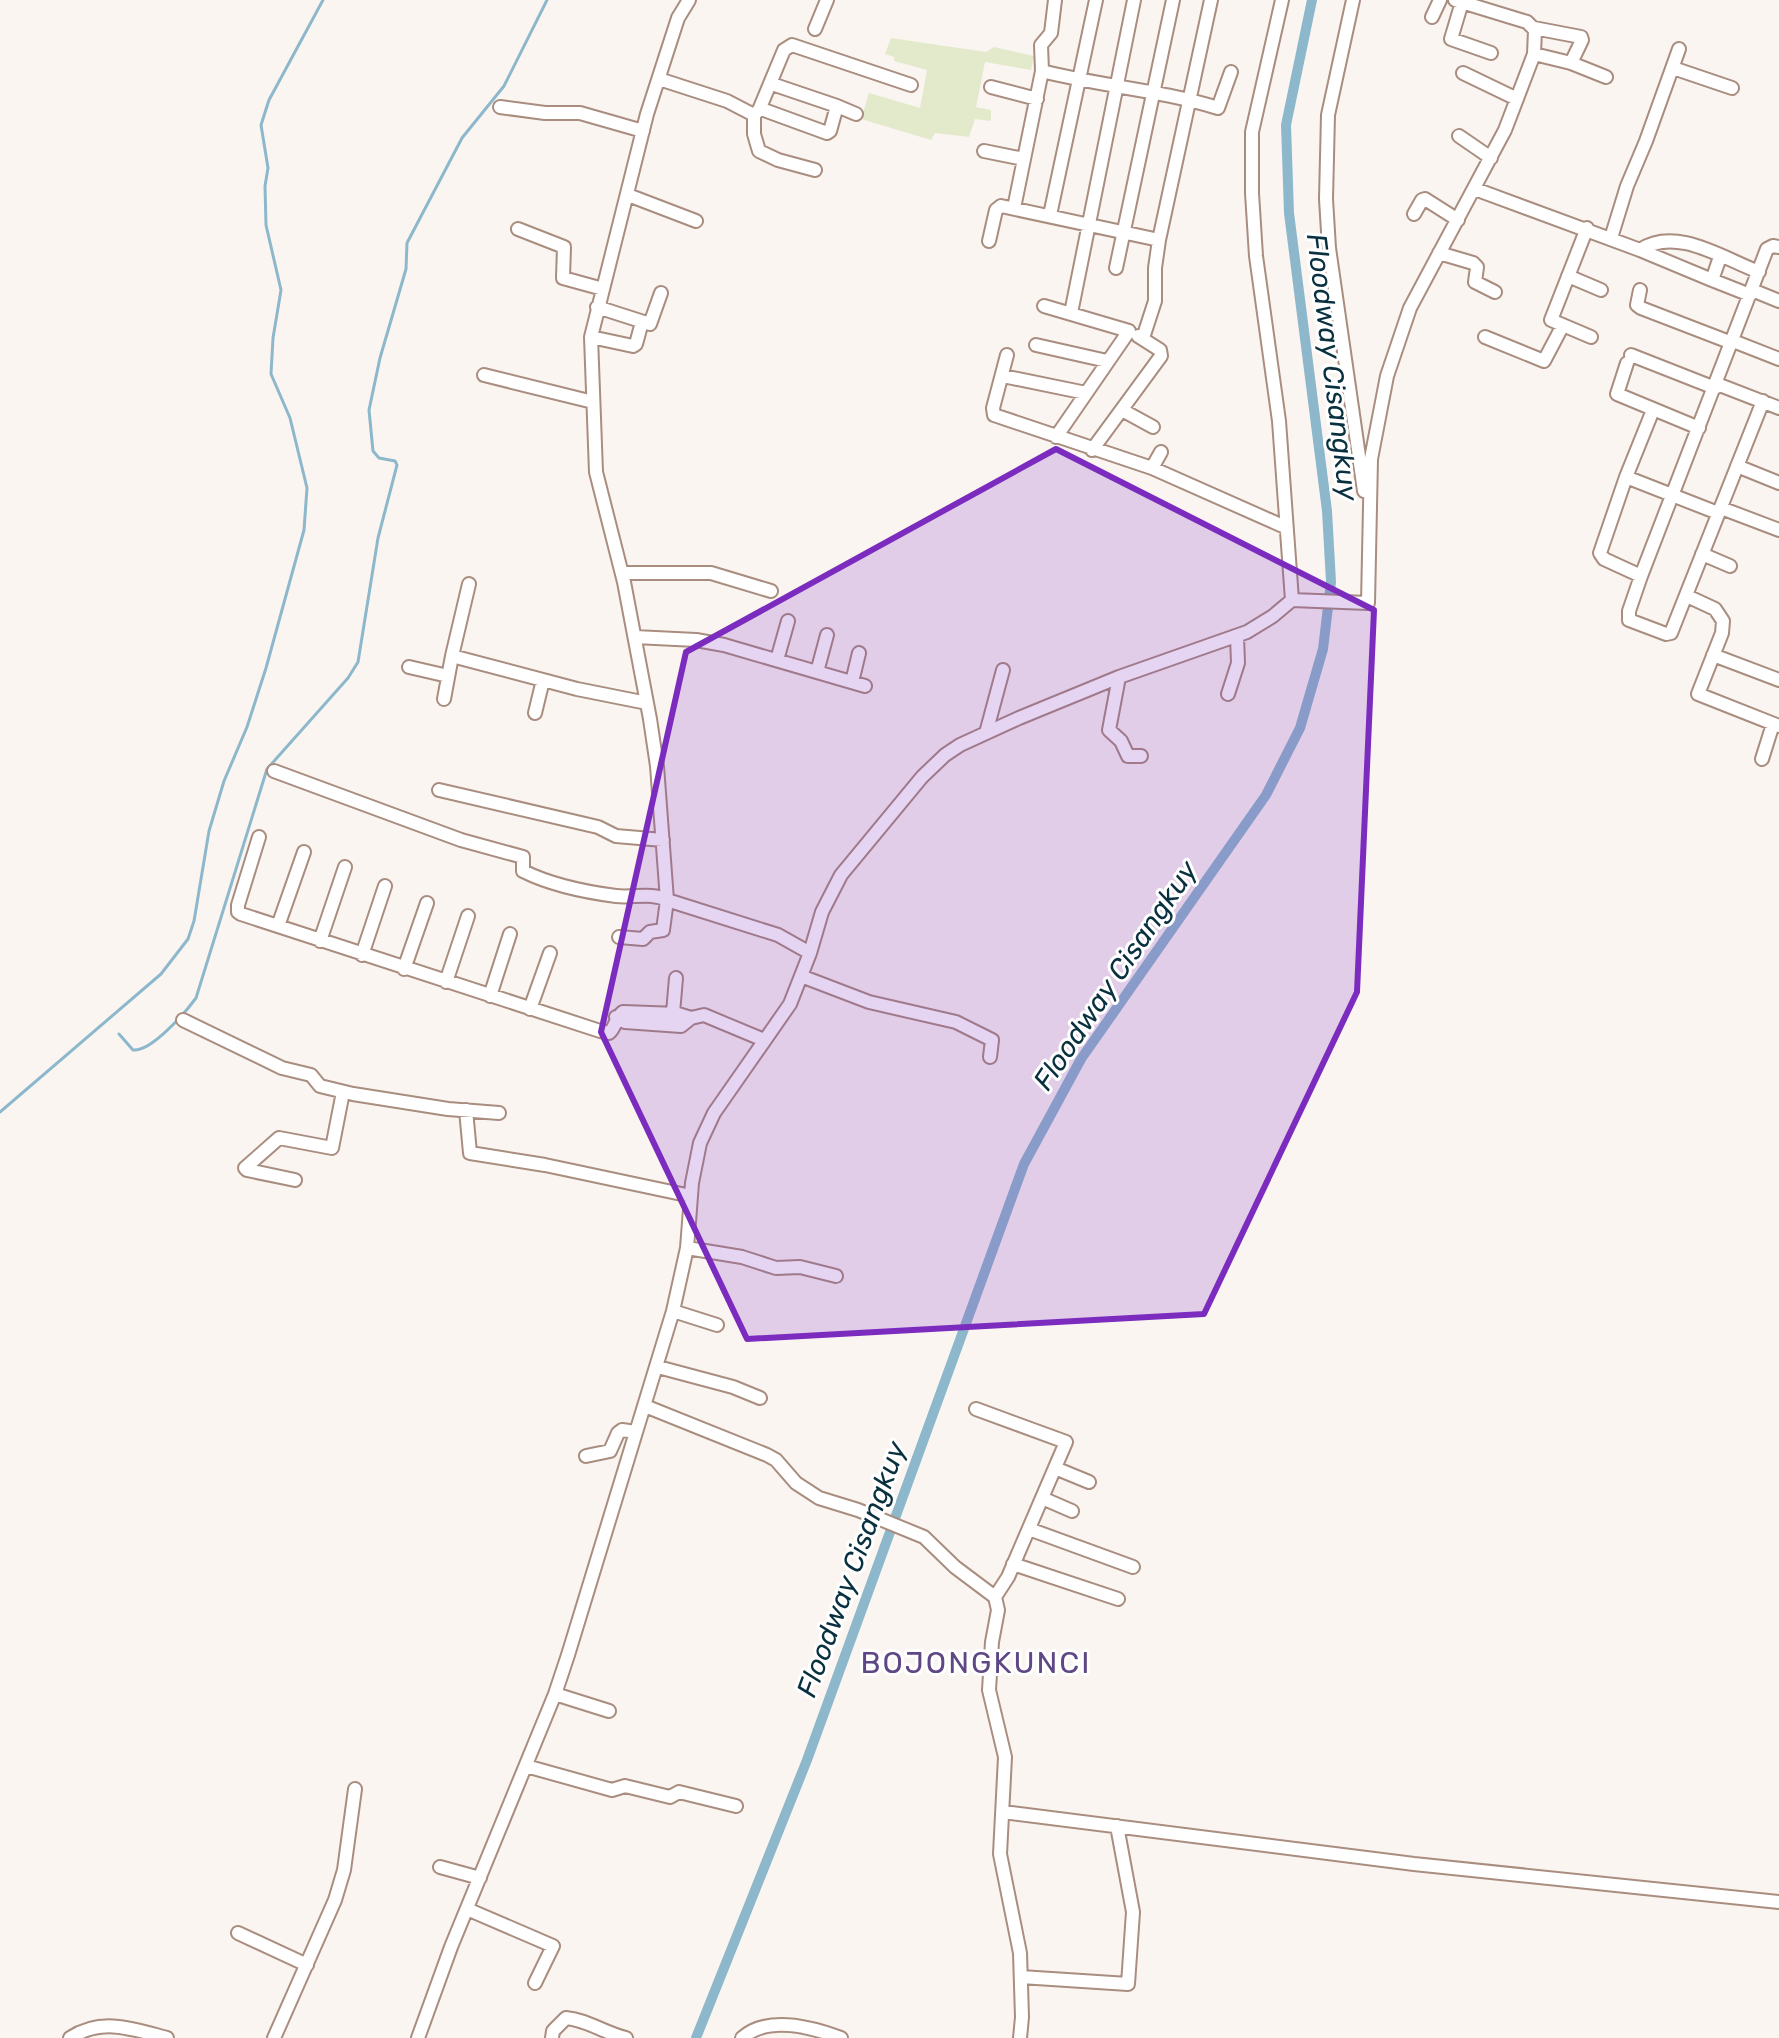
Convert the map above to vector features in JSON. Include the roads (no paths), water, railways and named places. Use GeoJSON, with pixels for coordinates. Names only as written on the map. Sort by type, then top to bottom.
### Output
{"type":"FeatureCollection","features":[{"type":"Feature","properties":{"kind":"street"},"geometry":{"type":"LineString","coordinates":[[619,937],[643,939],[650,932],[663,930],[667,900],[657,766],[647,703],[622,573],[598,486],[591,337],[643,131],[678,18],[689,0]]}},
{"type":"Feature","properties":{"kind":"street"},"geometry":{"type":"LineString","coordinates":[[815,29],[827,0]]}},
{"type":"Feature","properties":{"kind":"street"},"geometry":{"type":"LineString","coordinates":[[1014,208],[1042,71],[1041,45],[1051,33],[1055,2],[1041,0]]}},
{"type":"Feature","properties":{"kind":"street"},"geometry":{"type":"LineString","coordinates":[[1050,215],[1096,0]]}},
{"type":"Feature","properties":{"kind":"street"},"geometry":{"type":"LineString","coordinates":[[1071,313],[1134,0]]}},
{"type":"Feature","properties":{"kind":"street"},"geometry":{"type":"LineString","coordinates":[[1116,268],[1173,0]]}},
{"type":"Feature","properties":{"kind":"street"},"geometry":{"type":"LineString","coordinates":[[1143,338],[1155,301],[1159,240],[1211,0]]}},
{"type":"Feature","properties":{"kind":"street"},"geometry":{"type":"LineString","coordinates":[[1282,0],[1252,132],[1252,193],[1256,256],[1279,421],[1285,527],[1295,600]]}},
{"type":"Feature","properties":{"kind":"street"},"geometry":{"type":"LineString","coordinates":[[1353,0],[1328,115],[1326,199],[1343,355],[1368,516]]}},
{"type":"Feature","properties":{"kind":"street"},"geometry":{"type":"LineString","coordinates":[[1432,17],[1440,0]]}},
{"type":"Feature","properties":{"kind":"street"},"geometry":{"type":"LineString","coordinates":[[1491,53],[1451,39],[1459,1],[1527,22],[1534,28],[1581,37],[1571,63]]}},
{"type":"Feature","properties":{"kind":"street"},"geometry":{"type":"LineString","coordinates":[[418,2038],[555,1694],[673,1311],[687,1248],[691,1196],[700,1143],[708,1124],[790,1004],[822,912],[846,867],[938,761],[960,745],[1119,677],[1237,636],[1295,600],[1368,603],[1371,459],[1387,376],[1410,308],[1491,158],[1517,99],[1534,54],[1534,28]]}},
{"type":"Feature","properties":{"kind":"street"},"geometry":{"type":"LineString","coordinates":[[815,170],[778,160],[759,151],[754,134],[757,113],[784,50],[792,45],[911,85]]}},
{"type":"Feature","properties":{"kind":"street"},"geometry":{"type":"LineString","coordinates":[[1611,238],[1627,186],[1679,49]]}},
{"type":"Feature","properties":{"kind":"street"},"geometry":{"type":"LineString","coordinates":[[1534,54],[1571,63],[1606,77]]}},
{"type":"Feature","properties":{"kind":"street"},"geometry":{"type":"LineString","coordinates":[[1673,68],[1732,88]]}},
{"type":"Feature","properties":{"kind":"street"},"geometry":{"type":"LineString","coordinates":[[1042,71],[1078,80],[1154,91],[1219,107],[1231,72]]}},
{"type":"Feature","properties":{"kind":"street"},"geometry":{"type":"LineString","coordinates":[[1463,73],[1517,99]]}},
{"type":"Feature","properties":{"kind":"street"},"geometry":{"type":"LineString","coordinates":[[659,79],[757,113],[775,113],[827,133],[837,106]]}},
{"type":"Feature","properties":{"kind":"street"},"geometry":{"type":"LineString","coordinates":[[772,84],[856,114]]}},
{"type":"Feature","properties":{"kind":"street"},"geometry":{"type":"LineString","coordinates":[[991,87],[1037,99]]}},
{"type":"Feature","properties":{"kind":"street"},"geometry":{"type":"LineString","coordinates":[[500,107],[545,113],[580,113],[643,131]]}},
{"type":"Feature","properties":{"kind":"street"},"geometry":{"type":"LineString","coordinates":[[1459,136],[1491,158]]}},
{"type":"Feature","properties":{"kind":"street"},"geometry":{"type":"LineString","coordinates":[[984,151],[1024,159]]}},
{"type":"Feature","properties":{"kind":"street"},"geometry":{"type":"LineString","coordinates":[[1475,189],[1587,228],[1712,280],[1779,301]]}},
{"type":"Feature","properties":{"kind":"street"},"geometry":{"type":"LineString","coordinates":[[628,195],[696,221]]}},
{"type":"Feature","properties":{"kind":"street"},"geometry":{"type":"LineString","coordinates":[[1414,214],[1425,199],[1458,220]]}},
{"type":"Feature","properties":{"kind":"street"},"geometry":{"type":"LineString","coordinates":[[989,241],[997,208],[1050,215],[1159,240]]}},
{"type":"Feature","properties":{"kind":"street"},"geometry":{"type":"LineString","coordinates":[[1587,228],[1551,320],[1591,337]]}},
{"type":"Feature","properties":{"kind":"street"},"geometry":{"type":"LineString","coordinates":[[518,229],[564,247],[563,278],[603,289]]}},
{"type":"Feature","properties":{"kind":"street"},"geometry":{"type":"LineString","coordinates":[[1640,250],[1657,241],[1688,242],[1759,272]]}},
{"type":"Feature","properties":{"kind":"street"},"geometry":{"type":"LineString","coordinates":[[1763,401],[1687,596],[1669,634],[1630,620],[1629,611],[1641,576],[1767,249],[1779,247]]}},
{"type":"Feature","properties":{"kind":"street"},"geometry":{"type":"LineString","coordinates":[[1439,253],[1473,263],[1477,269],[1475,282],[1495,292]]}},
{"type":"Feature","properties":{"kind":"street"},"geometry":{"type":"LineString","coordinates":[[1712,280],[1720,257]]}},
{"type":"Feature","properties":{"kind":"street"},"geometry":{"type":"LineString","coordinates":[[1568,276],[1601,290]]}},
{"type":"Feature","properties":{"kind":"street"},"geometry":{"type":"LineString","coordinates":[[1640,290],[1637,305],[1641,308],[1779,359]]}},
{"type":"Feature","properties":{"kind":"street"},"geometry":{"type":"LineString","coordinates":[[597,307],[648,324],[653,321],[661,293]]}},
{"type":"Feature","properties":{"kind":"street"},"geometry":{"type":"LineString","coordinates":[[1044,306],[1129,331],[1160,350],[1161,356],[1092,450]]}},
{"type":"Feature","properties":{"kind":"street"},"geometry":{"type":"LineString","coordinates":[[591,337],[633,346],[638,340],[642,322]]}},
{"type":"Feature","properties":{"kind":"street"},"geometry":{"type":"LineString","coordinates":[[1485,337],[1544,361],[1563,325]]}},
{"type":"Feature","properties":{"kind":"street"},"geometry":{"type":"LineString","coordinates":[[1056,437],[1129,331]]}},
{"type":"Feature","properties":{"kind":"street"},"geometry":{"type":"LineString","coordinates":[[1036,345],[1107,361]]}},
{"type":"Feature","properties":{"kind":"street"},"geometry":{"type":"LineString","coordinates":[[1007,355],[993,408],[994,415],[1152,468],[1285,527]]}},
{"type":"Feature","properties":{"kind":"street"},"geometry":{"type":"LineString","coordinates":[[1699,428],[1617,394],[1629,359],[1779,408]]}},
{"type":"Feature","properties":{"kind":"street"},"geometry":{"type":"LineString","coordinates":[[484,375],[593,402]]}},
{"type":"Feature","properties":{"kind":"street"},"geometry":{"type":"LineString","coordinates":[[1003,376],[1086,393]]}},
{"type":"Feature","properties":{"kind":"street"},"geometry":{"type":"LineString","coordinates":[[1122,410],[1153,427]]}},
{"type":"Feature","properties":{"kind":"street"},"geometry":{"type":"LineString","coordinates":[[1641,576],[1604,559],[1600,553],[1653,410]]}},
{"type":"Feature","properties":{"kind":"street"},"geometry":{"type":"LineString","coordinates":[[1152,468],[1161,452]]}},
{"type":"Feature","properties":{"kind":"street"},"geometry":{"type":"LineString","coordinates":[[1737,466],[1779,483]]}},
{"type":"Feature","properties":{"kind":"street"},"geometry":{"type":"LineString","coordinates":[[1626,477],[1779,530]]}},
{"type":"Feature","properties":{"kind":"street"},"geometry":{"type":"LineString","coordinates":[[1702,554],[1730,566]]}},
{"type":"Feature","properties":{"kind":"street"},"geometry":{"type":"LineString","coordinates":[[622,573],[711,573],[771,591]]}},
{"type":"Feature","properties":{"kind":"street"},"geometry":{"type":"LineString","coordinates":[[444,699],[469,584]]}},
{"type":"Feature","properties":{"kind":"street"},"geometry":{"type":"LineString","coordinates":[[1687,596],[1715,609],[1723,621],[1722,633],[1698,694],[1776,725],[1762,759]]}},
{"type":"Feature","properties":{"kind":"street"},"geometry":{"type":"LineString","coordinates":[[777,660],[788,621]]}},
{"type":"Feature","properties":{"kind":"street"},"geometry":{"type":"LineString","coordinates":[[817,672],[827,635]]}},
{"type":"Feature","properties":{"kind":"street"},"geometry":{"type":"LineString","coordinates":[[1228,694],[1238,663],[1237,636]]}},
{"type":"Feature","properties":{"kind":"street"},"geometry":{"type":"LineString","coordinates":[[635,637],[696,640],[724,645],[859,684],[859,653]]}},
{"type":"Feature","properties":{"kind":"street"},"geometry":{"type":"LineString","coordinates":[[1713,655],[1779,680]]}},
{"type":"Feature","properties":{"kind":"street"},"geometry":{"type":"LineString","coordinates":[[452,656],[647,703]]}},
{"type":"Feature","properties":{"kind":"street"},"geometry":{"type":"LineString","coordinates":[[409,667],[448,676]]}},
{"type":"Feature","properties":{"kind":"street"},"geometry":{"type":"LineString","coordinates":[[986,733],[1003,670]]}},
{"type":"Feature","properties":{"kind":"street"},"geometry":{"type":"LineString","coordinates":[[1119,677],[1109,730],[1121,741],[1128,756],[1141,756]]}},
{"type":"Feature","properties":{"kind":"street"},"geometry":{"type":"LineString","coordinates":[[535,713],[543,680]]}},
{"type":"Feature","properties":{"kind":"street"},"geometry":{"type":"LineString","coordinates":[[274,771],[461,840],[523,857],[523,871],[536,877],[581,890],[619,896],[659,896],[778,935],[810,953]]}},
{"type":"Feature","properties":{"kind":"street"},"geometry":{"type":"LineString","coordinates":[[439,790],[598,827],[610,835],[663,840]]}},
{"type":"Feature","properties":{"kind":"street"},"geometry":{"type":"LineString","coordinates":[[259,837],[237,909],[241,914],[609,1033],[616,1017],[626,1011],[673,1013],[691,1018]]}},
{"type":"Feature","properties":{"kind":"street"},"geometry":{"type":"LineString","coordinates":[[278,926],[304,852]]}},
{"type":"Feature","properties":{"kind":"street"},"geometry":{"type":"LineString","coordinates":[[320,941],[345,867]]}},
{"type":"Feature","properties":{"kind":"street"},"geometry":{"type":"LineString","coordinates":[[362,955],[385,886]]}},
{"type":"Feature","properties":{"kind":"street"},"geometry":{"type":"LineString","coordinates":[[404,969],[427,903]]}},
{"type":"Feature","properties":{"kind":"street"},"geometry":{"type":"LineString","coordinates":[[446,982],[468,916]]}},
{"type":"Feature","properties":{"kind":"street"},"geometry":{"type":"LineString","coordinates":[[490,996],[510,934]]}},
{"type":"Feature","properties":{"kind":"street"},"geometry":{"type":"LineString","coordinates":[[530,1009],[550,953]]}},
{"type":"Feature","properties":{"kind":"street"},"geometry":{"type":"LineString","coordinates":[[801,976],[869,1002],[956,1022],[992,1040],[990,1057]]}},
{"type":"Feature","properties":{"kind":"street"},"geometry":{"type":"LineString","coordinates":[[673,1013],[676,978]]}},
{"type":"Feature","properties":{"kind":"street"},"geometry":{"type":"LineString","coordinates":[[616,1017],[625,1022],[681,1026],[691,1018],[704,1015],[764,1040]]}},
{"type":"Feature","properties":{"kind":"street"},"geometry":{"type":"LineString","coordinates":[[183,1020],[282,1068],[311,1075],[318,1085],[343,1092],[499,1113]]}},
{"type":"Feature","properties":{"kind":"street"},"geometry":{"type":"LineString","coordinates":[[295,1180],[247,1170],[245,1167],[279,1138],[332,1148],[343,1092]]}},
{"type":"Feature","properties":{"kind":"street"},"geometry":{"type":"LineString","coordinates":[[466,1110],[470,1153],[545,1165],[691,1196]]}},
{"type":"Feature","properties":{"kind":"street"},"geometry":{"type":"LineString","coordinates":[[687,1248],[742,1257],[776,1268],[800,1267],[836,1276]]}},
{"type":"Feature","properties":{"kind":"street"},"geometry":{"type":"LineString","coordinates":[[673,1311],[717,1325]]}},
{"type":"Feature","properties":{"kind":"street"},"geometry":{"type":"LineString","coordinates":[[658,1367],[733,1387],[760,1398]]}},
{"type":"Feature","properties":{"kind":"street"},"geometry":{"type":"LineString","coordinates":[[645,1406],[767,1455],[776,1460],[796,1483],[819,1498],[924,1537],[955,1567],[995,1597],[998,1610],[989,1690],[1005,1748],[1001,1868],[1015,1922],[1021,1977],[1020,2038]]}},
{"type":"Feature","properties":{"kind":"street"},"geometry":{"type":"LineString","coordinates":[[976,1409],[1066,1442],[1013,1564],[995,1597]]}},
{"type":"Feature","properties":{"kind":"street"},"geometry":{"type":"LineString","coordinates":[[586,1456],[610,1451],[622,1430],[636,1432]]}},
{"type":"Feature","properties":{"kind":"street"},"geometry":{"type":"LineString","coordinates":[[1055,1468],[1089,1482]]}},
{"type":"Feature","properties":{"kind":"street"},"geometry":{"type":"LineString","coordinates":[[1042,1498],[1072,1511]]}},
{"type":"Feature","properties":{"kind":"street"},"geometry":{"type":"LineString","coordinates":[[1029,1529],[1133,1567]]}},
{"type":"Feature","properties":{"kind":"street"},"geometry":{"type":"LineString","coordinates":[[1013,1564],[1118,1599]]}},
{"type":"Feature","properties":{"kind":"street"},"geometry":{"type":"LineString","coordinates":[[555,1694],[609,1711]]}},
{"type":"Feature","properties":{"kind":"street"},"geometry":{"type":"LineString","coordinates":[[526,1766],[612,1790],[625,1786],[667,1797],[679,1792],[736,1806]]}},
{"type":"Feature","properties":{"kind":"street"},"geometry":{"type":"LineString","coordinates":[[274,2038],[335,1900],[344,1870],[355,1789]]}},
{"type":"Feature","properties":{"kind":"street"},"geometry":{"type":"LineString","coordinates":[[1003,1812],[1414,1864],[1779,1902]]}},
{"type":"Feature","properties":{"kind":"street"},"geometry":{"type":"LineString","coordinates":[[1021,1977],[1128,1984],[1133,1912],[1117,1826]]}},
{"type":"Feature","properties":{"kind":"street"},"geometry":{"type":"LineString","coordinates":[[440,1867],[480,1878]]}},
{"type":"Feature","properties":{"kind":"street"},"geometry":{"type":"LineString","coordinates":[[467,1909],[553,1946],[535,1983]]}},
{"type":"Feature","properties":{"kind":"street"},"geometry":{"type":"LineString","coordinates":[[238,1933],[307,1965]]}},
{"type":"Feature","properties":{"kind":"street"},"geometry":{"type":"LineString","coordinates":[[552,2038],[553,2031],[566,2018],[588,2022],[605,2032],[626,2038]]}},
{"type":"Feature","properties":{"kind":"street"},"geometry":{"type":"LineString","coordinates":[[70,2038],[91,2028],[110,2025],[163,2038]]}},
{"type":"Feature","properties":{"kind":"street"},"geometry":{"type":"LineString","coordinates":[[742,2038],[752,2030],[769,2025],[797,2027],[841,2038]]}},
{"type":"Feature","properties":{"kind":"waterway"},"geometry":{"type":"LineString","coordinates":[[0,1112],[161,974],[188,939],[194,921],[209,831],[266,668],[304,530],[307,488],[290,418],[271,374],[281,290],[266,225],[268,168],[261,125],[269,100],[323,0]]}},
{"type":"Feature","properties":{"kind":"waterway"},"geometry":{"type":"LineString","coordinates":[[119,1034],[133,1050],[149,1045],[196,998],[267,769],[348,678],[358,662],[378,538],[397,465],[395,461],[379,458],[373,451],[369,410],[380,358],[406,269],[407,243],[462,138],[504,86],[547,0]]}},
{"type":"Feature","properties":{"kind":"waterway","name":"Floodway Cisangkuy"},"geometry":{"type":"LineString","coordinates":[[696,2038],[807,1760],[1024,1164],[1081,1059],[1266,795],[1300,728],[1323,649],[1331,582],[1327,511],[1289,213],[1286,125],[1312,0]]}},
{"type":"Feature","properties":{"kind":"district","name":"BOJONGKUNCI"},"geometry":{"type":"Point","coordinates":[976,1663]}}]}
